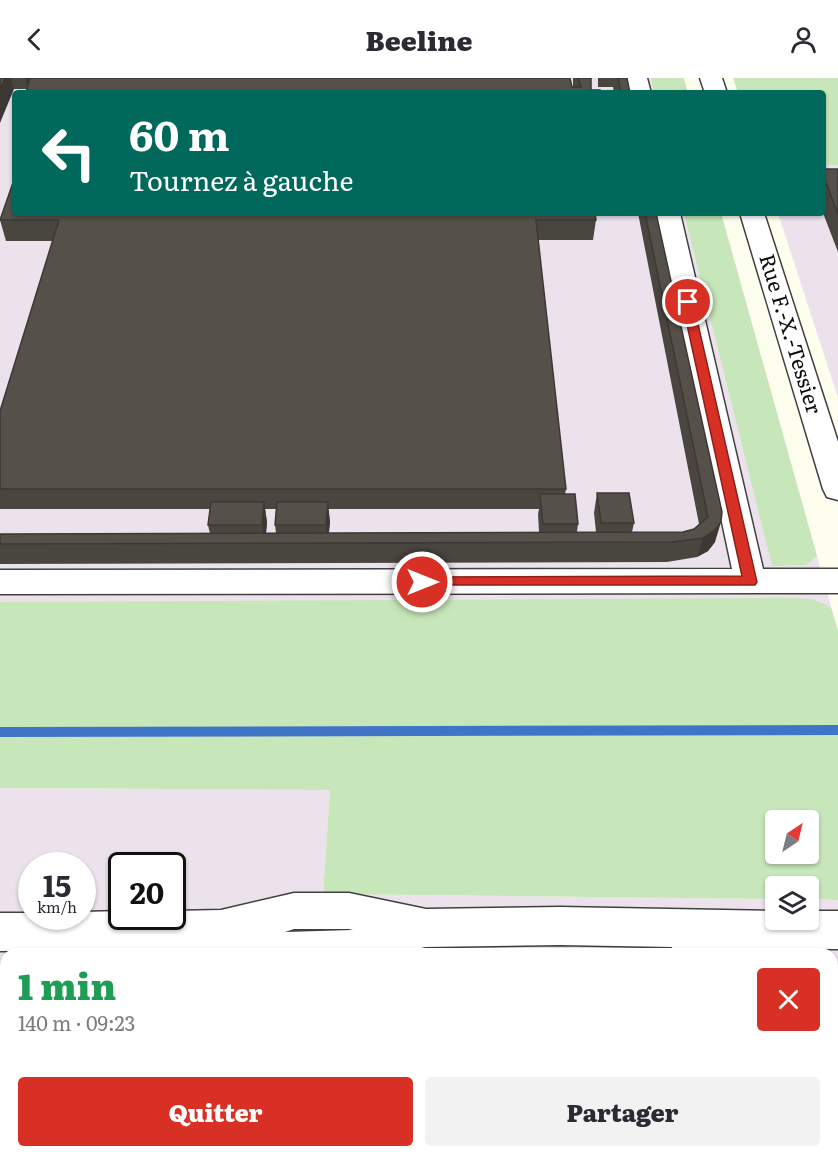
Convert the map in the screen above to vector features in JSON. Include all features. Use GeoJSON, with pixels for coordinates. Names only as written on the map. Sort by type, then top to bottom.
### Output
{"type":"FeatureCollection","features":[{"type":"Feature","properties":{"kind":"street"},"geometry":{"type":"LineString","coordinates":[[669,216],[750,582]]}},
{"type":"Feature","properties":{"kind":"street","name":"Rue F.-X.-Tessier"},"geometry":{"type":"LineString","coordinates":[[753,216],[838,489]]}},
{"type":"Feature","properties":{"kind":"street"},"geometry":{"type":"LineString","coordinates":[[0,582],[838,581]]}},
{"type":"Feature","properties":{"kind":"street"},"geometry":{"type":"LineString","coordinates":[[358,948],[426,928],[560,926],[691,941],[838,930]]}},
{"type":"Feature","properties":{"kind":"street"},"geometry":{"type":"LineString","coordinates":[[0,932],[221,928],[276,948]]}},
{"type":"Feature","properties":{"kind":"shaded area"},"geometry":{"type":"Polygon","coordinates":[[[0,78],[683,78],[686,90],[12,90],[12,216],[722,216],[838,631],[0,640],[0,78]]]}},
{"type":"Feature","properties":{"kind":"shaded area"},"geometry":{"type":"Polygon","coordinates":[[[826,165],[838,165],[838,398],[779,216],[826,216],[826,165]]]}},
{"type":"Feature","properties":{"kind":"shaded area"},"geometry":{"type":"Polygon","coordinates":[[[0,788],[330,790],[323,894],[765,899],[765,930],[819,930],[819,899],[838,900],[838,948],[0,948],[0,788]]]}},
{"type":"Feature","properties":{"kind":"green space"},"geometry":{"type":"Polygon","coordinates":[[[651,78],[684,78],[687,90],[653,90],[651,78]]]}},
{"type":"Feature","properties":{"kind":"green space"},"geometry":{"type":"Polygon","coordinates":[[[733,78],[838,78],[838,165],[826,165],[826,90],[737,90],[733,78]]]}},
{"type":"Feature","properties":{"kind":"green space"},"geometry":{"type":"Polygon","coordinates":[[[685,216],[722,216],[817,556],[806,565],[772,566],[685,216]]]}},
{"type":"Feature","properties":{"kind":"green space"},"geometry":{"type":"Polygon","coordinates":[[[786,598],[815,600],[831,608],[838,631],[838,900],[819,899],[819,876],[765,876],[765,899],[323,894],[330,790],[0,788],[0,602],[786,598]]]}},
{"type":"Feature","properties":{"kind":"building"},"geometry":{"type":"Polygon","coordinates":[[[0,78],[5,78],[0,89],[0,78]]]}},
{"type":"Feature","properties":{"kind":"building"},"geometry":{"type":"Polygon","coordinates":[[[30,78],[570,78],[572,87],[581,87],[578,78],[591,78],[591,90],[27,90],[30,78]]]}},
{"type":"Feature","properties":{"kind":"building"},"geometry":{"type":"Polygon","coordinates":[[[618,78],[627,78],[629,90],[620,90],[618,78]]]}},
{"type":"Feature","properties":{"kind":"building"},"geometry":{"type":"Polygon","coordinates":[[[826,169],[838,169],[838,215],[826,182],[826,169]]]}},
{"type":"Feature","properties":{"kind":"building"},"geometry":{"type":"Polygon","coordinates":[[[12,186],[12,216],[595,216],[596,220],[536,220],[566,489],[0,489],[0,411],[59,220],[0,220],[12,186]]]}},
{"type":"Feature","properties":{"kind":"building"},"geometry":{"type":"Polygon","coordinates":[[[646,216],[657,216],[722,512],[721,522],[714,531],[703,538],[672,542],[0,544],[0,534],[683,532],[694,529],[708,517],[646,216]]]}},
{"type":"Feature","properties":{"kind":"building"},"geometry":{"type":"Polygon","coordinates":[[[597,493],[629,493],[634,523],[601,523],[597,493]]]}},
{"type":"Feature","properties":{"kind":"building"},"geometry":{"type":"Polygon","coordinates":[[[540,494],[575,494],[578,524],[543,524],[540,494]]]}},
{"type":"Feature","properties":{"kind":"building"},"geometry":{"type":"Polygon","coordinates":[[[211,502],[264,502],[262,525],[208,525],[211,502]]]}},
{"type":"Feature","properties":{"kind":"building"},"geometry":{"type":"Polygon","coordinates":[[[277,502],[328,502],[326,525],[275,525],[277,502]]]}},
{"type":"Feature","properties":{"kind":"waterway"},"geometry":{"type":"LineString","coordinates":[[0,732],[838,730]]}},
{"type":"Feature","properties":{"kind":"route"},"geometry":{"type":"LineString","coordinates":[[422,582],[750,582],[688,302]]}}]}
